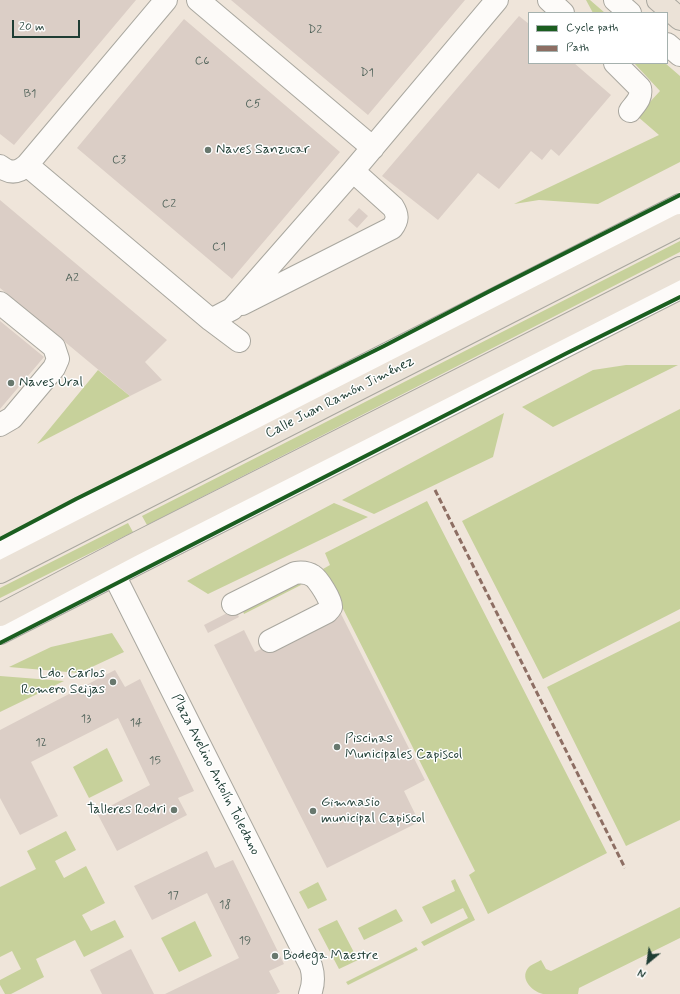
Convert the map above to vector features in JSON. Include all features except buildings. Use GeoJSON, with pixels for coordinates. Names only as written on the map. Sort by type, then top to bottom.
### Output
{"type":"FeatureCollection","features":[{"type":"Feature","properties":{"kind":"main road"},"geometry":{"type":"LineString","coordinates":[[658,0],[680,19]]}},
{"type":"Feature","properties":{"kind":"main road","name":"Calle Juan Ramón Jiménez"},"geometry":{"type":"LineString","coordinates":[[0,572],[680,225]]}},
{"type":"Feature","properties":{"kind":"main road"},"geometry":{"type":"LineString","coordinates":[[0,615],[110,567],[680,268]]}},
{"type":"Feature","properties":{"kind":"street"},"geometry":{"type":"LineString","coordinates":[[0,166],[6,171],[14,172],[21,170],[27,165],[166,0]]}},
{"type":"Feature","properties":{"kind":"street"},"geometry":{"type":"LineString","coordinates":[[198,0],[373,148]]}},
{"type":"Feature","properties":{"kind":"street"},"geometry":{"type":"LineString","coordinates":[[232,309],[373,148],[497,0]]}},
{"type":"Feature","properties":{"kind":"street"},"geometry":{"type":"LineString","coordinates":[[549,0],[562,12]]}},
{"type":"Feature","properties":{"kind":"street"},"geometry":{"type":"LineString","coordinates":[[615,0],[629,12]]}},
{"type":"Feature","properties":{"kind":"street"},"geometry":{"type":"LineString","coordinates":[[668,45],[680,55]]}},
{"type":"Feature","properties":{"kind":"street"},"geometry":{"type":"LineString","coordinates":[[616,64],[640,88],[642,94],[640,99],[630,110]]}},
{"type":"Feature","properties":{"kind":"street"},"geometry":{"type":"LineString","coordinates":[[27,165],[211,320],[239,341]]}},
{"type":"Feature","properties":{"kind":"street"},"geometry":{"type":"LineString","coordinates":[[211,320],[392,228],[397,221],[396,213],[393,207],[353,171]]}},
{"type":"Feature","properties":{"kind":"street","name":"Calle Juan Ramón Jiménez"},"geometry":{"type":"LineString","coordinates":[[0,551],[680,205]]}},
{"type":"Feature","properties":{"kind":"street"},"geometry":{"type":"LineString","coordinates":[[0,633],[110,567],[680,288]]}},
{"type":"Feature","properties":{"kind":"street"},"geometry":{"type":"LineString","coordinates":[[0,303],[54,348],[58,359],[54,368],[12,418],[0,425]]}},
{"type":"Feature","properties":{"kind":"street","name":"Plaza Avelino Antolín Toledano"},"geometry":{"type":"LineString","coordinates":[[110,567],[311,966],[314,974],[314,982],[310,994]]}},
{"type":"Feature","properties":{"kind":"street"},"geometry":{"type":"LineString","coordinates":[[233,604],[294,573],[301,572],[314,576],[319,581],[331,604],[330,610],[270,641]]}},
{"type":"Feature","properties":{"kind":"green space"},"geometry":{"type":"Polygon","coordinates":[[[586,0],[590,0],[604,12],[592,12],[586,0]]]}},
{"type":"Feature","properties":{"kind":"green space"},"geometry":{"type":"Polygon","coordinates":[[[635,64],[666,64],[680,76],[680,162],[598,204],[539,200],[514,204],[659,135],[637,116],[660,91],[635,64]]]}},
{"type":"Feature","properties":{"kind":"green space"},"geometry":{"type":"Polygon","coordinates":[[[680,241],[680,252],[147,525],[142,516],[680,241]]]}},
{"type":"Feature","properties":{"kind":"green space"},"geometry":{"type":"Polygon","coordinates":[[[626,365],[678,365],[553,427],[522,407],[593,370],[626,365]]]}},
{"type":"Feature","properties":{"kind":"green space"},"geometry":{"type":"Polygon","coordinates":[[[98,370],[130,396],[37,444],[98,370]]]}},
{"type":"Feature","properties":{"kind":"green space"},"geometry":{"type":"Polygon","coordinates":[[[680,409],[680,609],[543,679],[462,521],[680,409]]]}},
{"type":"Feature","properties":{"kind":"green space"},"geometry":{"type":"Polygon","coordinates":[[[504,413],[493,457],[374,514],[342,500],[504,413]]]}},
{"type":"Feature","properties":{"kind":"green space"},"geometry":{"type":"Polygon","coordinates":[[[427,501],[607,853],[488,914],[469,875],[475,871],[323,569],[330,565],[325,553],[427,501]]]}},
{"type":"Feature","properties":{"kind":"green space"},"geometry":{"type":"Polygon","coordinates":[[[334,503],[368,517],[208,594],[187,581],[334,503]]]}},
{"type":"Feature","properties":{"kind":"green space"},"geometry":{"type":"Polygon","coordinates":[[[128,523],[133,532],[0,598],[0,588],[128,523]]]}},
{"type":"Feature","properties":{"kind":"green space"},"geometry":{"type":"Polygon","coordinates":[[[296,577],[301,585],[244,614],[241,606],[296,577]]]}},
{"type":"Feature","properties":{"kind":"green space"},"geometry":{"type":"Polygon","coordinates":[[[680,621],[680,820],[626,846],[547,687],[680,621]]]}},
{"type":"Feature","properties":{"kind":"green space"},"geometry":{"type":"Polygon","coordinates":[[[112,633],[124,652],[79,673],[9,667],[51,647],[112,633]]]}},
{"type":"Feature","properties":{"kind":"green space"},"geometry":{"type":"Polygon","coordinates":[[[0,676],[64,681],[0,712],[0,676]]]}},
{"type":"Feature","properties":{"kind":"green space"},"geometry":{"type":"Polygon","coordinates":[[[107,748],[123,781],[89,798],[73,767],[107,748]]]}},
{"type":"Feature","properties":{"kind":"green space"},"geometry":{"type":"Polygon","coordinates":[[[66,831],[76,850],[55,861],[64,878],[86,866],[105,903],[82,915],[91,931],[115,920],[124,937],[84,957],[75,940],[36,959],[44,977],[11,994],[5,994],[0,985],[0,980],[21,969],[12,951],[0,957],[0,887],[36,869],[27,851],[66,831]]]}},
{"type":"Feature","properties":{"kind":"green space"},"geometry":{"type":"Polygon","coordinates":[[[455,879],[475,920],[424,946],[421,942],[468,918],[463,908],[431,924],[422,907],[455,891],[451,881],[455,879]]]}},
{"type":"Feature","properties":{"kind":"green space"},"geometry":{"type":"Polygon","coordinates":[[[318,882],[327,900],[308,909],[299,892],[318,882]]]}},
{"type":"Feature","properties":{"kind":"green space"},"geometry":{"type":"Polygon","coordinates":[[[680,907],[680,938],[579,988],[578,994],[543,994],[530,987],[526,979],[525,975],[530,966],[541,960],[546,969],[551,971],[680,907]]]}},
{"type":"Feature","properties":{"kind":"green space"},"geometry":{"type":"Polygon","coordinates":[[[396,909],[403,921],[364,940],[358,928],[396,909]]]}},
{"type":"Feature","properties":{"kind":"green space"},"geometry":{"type":"Polygon","coordinates":[[[337,920],[358,960],[339,969],[318,929],[337,920]]]}},
{"type":"Feature","properties":{"kind":"green space"},"geometry":{"type":"Polygon","coordinates":[[[195,921],[212,956],[179,972],[161,938],[195,921]]]}},
{"type":"Feature","properties":{"kind":"green space"},"geometry":{"type":"Polygon","coordinates":[[[416,947],[418,950],[348,985],[346,982],[416,947]]]}},
{"type":"Feature","properties":{"kind":"marked path"},"geometry":{"type":"LineString","coordinates":[[435,490],[625,868]]}},
{"type":"Feature","properties":{"kind":"cycle path"},"geometry":{"type":"LineString","coordinates":[[0,539],[76,499],[384,346],[680,195]]}},
{"type":"Feature","properties":{"kind":"cycle path"},"geometry":{"type":"LineString","coordinates":[[0,643],[567,353],[680,297]]}},
{"type":"Feature","properties":{"kind":"place","name":"Naves Sanzucar"},"geometry":{"type":"Point","coordinates":[208,150]}},
{"type":"Feature","properties":{"kind":"place","name":"Naves Ural"},"geometry":{"type":"Point","coordinates":[11,383]}},
{"type":"Feature","properties":{"kind":"place","name":"Ldo. Carlos Romero Seijas"},"geometry":{"type":"Point","coordinates":[113,682]}},
{"type":"Feature","properties":{"kind":"place","name":"Piscinas Municipales Capiscol"},"geometry":{"type":"Point","coordinates":[337,747]}},
{"type":"Feature","properties":{"kind":"place","name":"Talleres Rodri"},"geometry":{"type":"Point","coordinates":[174,810]}},
{"type":"Feature","properties":{"kind":"place","name":"Gimnasio municipal Capiscol"},"geometry":{"type":"Point","coordinates":[313,811]}},
{"type":"Feature","properties":{"kind":"place","name":"Bodega Maestre"},"geometry":{"type":"Point","coordinates":[275,956]}}]}
